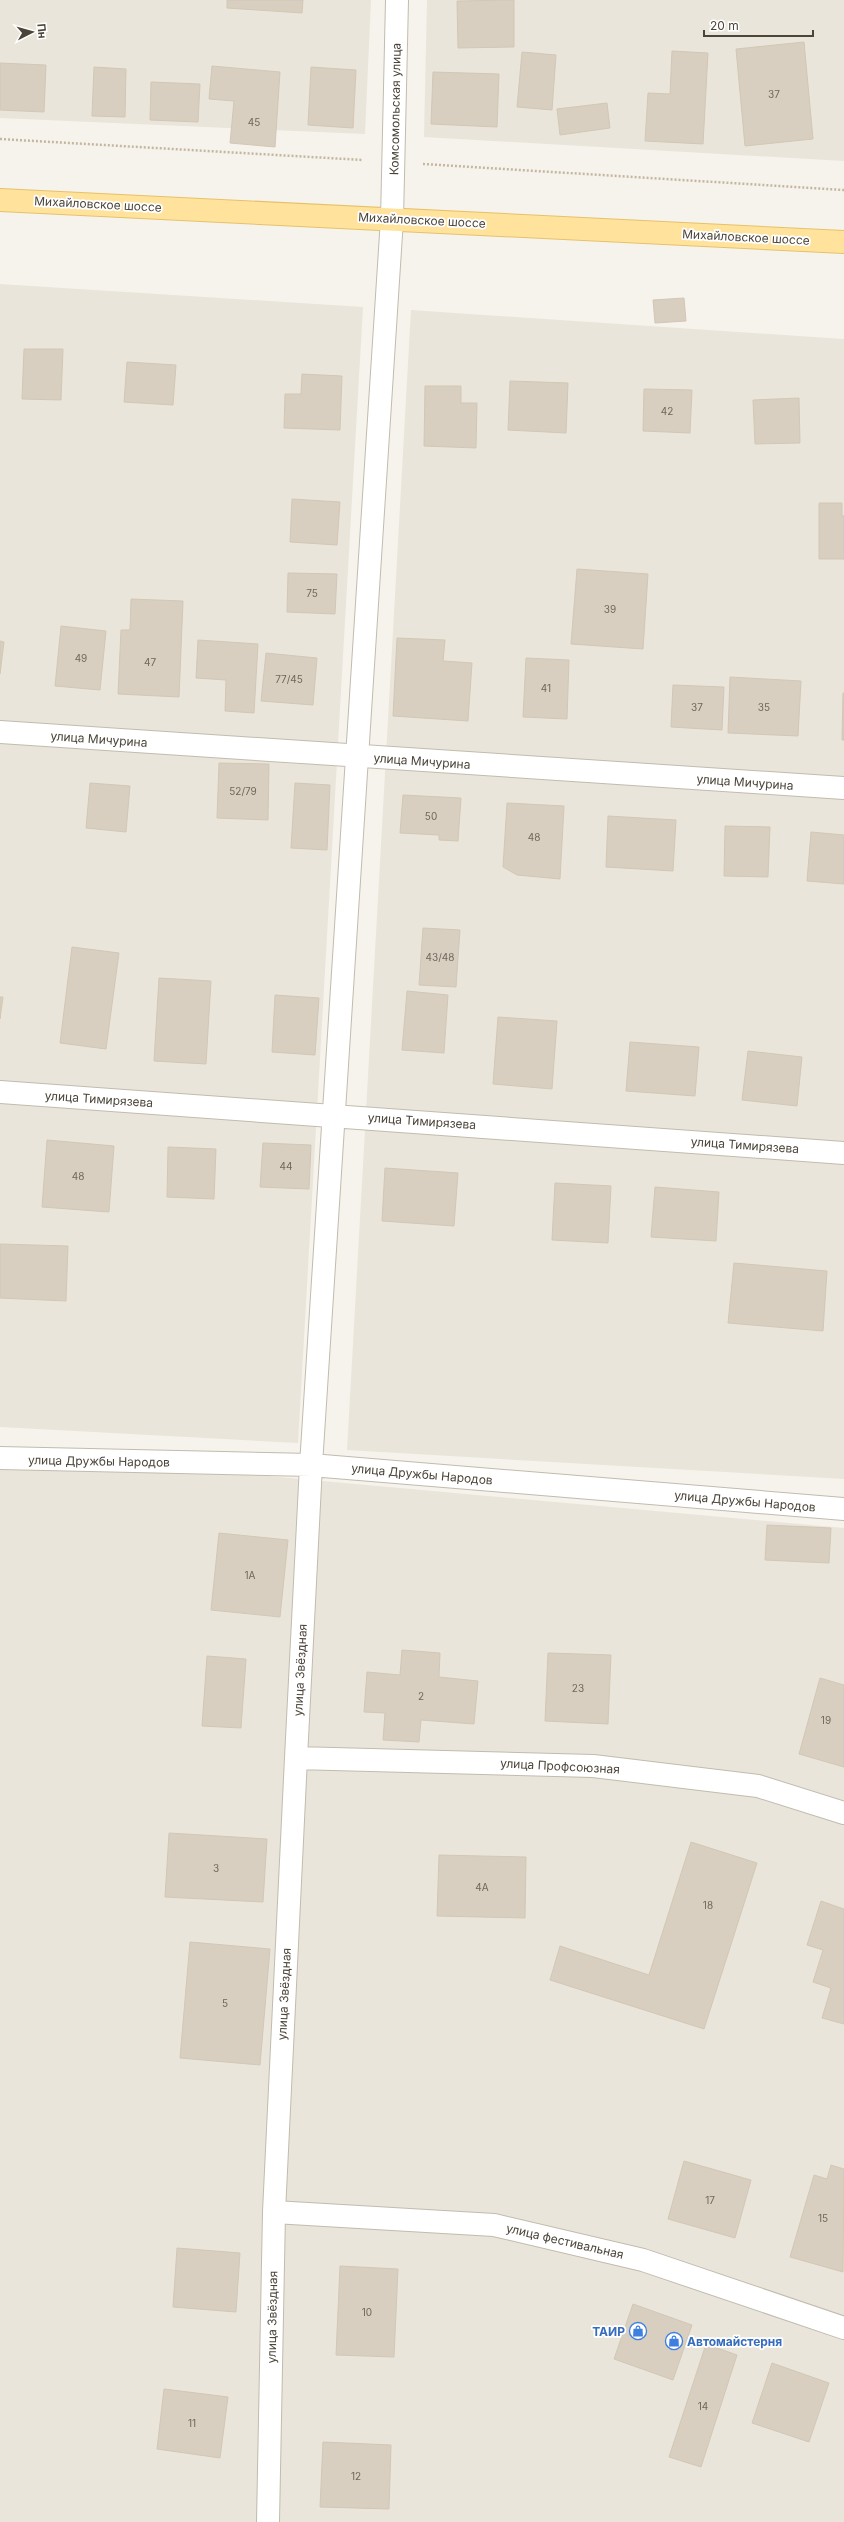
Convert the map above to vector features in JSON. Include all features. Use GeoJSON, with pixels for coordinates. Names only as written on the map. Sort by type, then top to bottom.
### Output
{"type":"FeatureCollection","features":[{"type":"Feature","properties":{"kind":"main road","name":"Михайловское шоссе"},"geometry":{"type":"LineString","coordinates":[[0,200],[844,242]]}},
{"type":"Feature","properties":{"kind":"street","name":"Комсомольская улица"},"geometry":{"type":"LineString","coordinates":[[358,757],[392,219],[397,0]]}},
{"type":"Feature","properties":{"kind":"street","name":"улица Мичурина"},"geometry":{"type":"LineString","coordinates":[[0,732],[358,757],[844,788]]}},
{"type":"Feature","properties":{"kind":"street","name":"улица Звёздная"},"geometry":{"type":"LineString","coordinates":[[268,2522],[274,2212],[296,1758],[312,1465],[358,757]]}},
{"type":"Feature","properties":{"kind":"street","name":"улица Тимирязева"},"geometry":{"type":"LineString","coordinates":[[0,1092],[844,1152]]}},
{"type":"Feature","properties":{"kind":"street","name":"улица Дружбы Народов"},"geometry":{"type":"LineString","coordinates":[[0,1458],[312,1465],[844,1508]]}},
{"type":"Feature","properties":{"kind":"street","name":"улица Профсоюзная"},"geometry":{"type":"LineString","coordinates":[[296,1758],[593,1766],[758,1786],[844,1813]]}},
{"type":"Feature","properties":{"kind":"street","name":"улица фестивальная"},"geometry":{"type":"LineString","coordinates":[[274,2212],[494,2225],[643,2260],[844,2328]]}},
{"type":"Feature","properties":{"kind":"path"},"geometry":{"type":"LineString","coordinates":[[0,139],[366,160]]}},
{"type":"Feature","properties":{"kind":"path"},"geometry":{"type":"LineString","coordinates":[[421,164],[844,190]]}},
{"type":"Feature","properties":{"kind":"shaded area"},"geometry":{"type":"Polygon","coordinates":[[[0,0],[371,0],[365,134],[0,118],[0,0]]]}},
{"type":"Feature","properties":{"kind":"shaded area"},"geometry":{"type":"Polygon","coordinates":[[[427,0],[844,0],[844,161],[424,137],[427,0]]]}},
{"type":"Feature","properties":{"kind":"shaded area"},"geometry":{"type":"Polygon","coordinates":[[[0,284],[363,307],[298,1443],[0,1427],[0,284]]]}},
{"type":"Feature","properties":{"kind":"shaded area"},"geometry":{"type":"Polygon","coordinates":[[[411,310],[844,339],[844,1479],[347,1450],[411,310]]]}},
{"type":"Feature","properties":{"kind":"shaded area"},"geometry":{"type":"Polygon","coordinates":[[[0,1452],[844,1528],[844,2522],[0,2522],[0,1452]]]}},
{"type":"Feature","properties":{"kind":"building"},"geometry":{"type":"Polygon","coordinates":[[[227,0],[303,0],[302,13],[227,8],[227,0]]]}},
{"type":"Feature","properties":{"kind":"building"},"geometry":{"type":"Polygon","coordinates":[[[514,0],[514,47],[458,48],[457,1],[514,0]]]}},
{"type":"Feature","properties":{"kind":"building"},"geometry":{"type":"Polygon","coordinates":[[[804,42],[813,139],[745,146],[736,49],[804,42]]]}},
{"type":"Feature","properties":{"kind":"building"},"geometry":{"type":"Polygon","coordinates":[[[672,51],[708,53],[703,144],[645,141],[648,93],[670,94],[672,51]]]}},
{"type":"Feature","properties":{"kind":"building"},"geometry":{"type":"Polygon","coordinates":[[[522,52],[556,55],[552,110],[517,107],[522,52]]]}},
{"type":"Feature","properties":{"kind":"building"},"geometry":{"type":"Polygon","coordinates":[[[0,63],[46,65],[44,112],[0,110],[0,63]]]}},
{"type":"Feature","properties":{"kind":"building"},"geometry":{"type":"Polygon","coordinates":[[[212,66],[280,72],[275,147],[230,143],[234,101],[209,99],[212,66]]]}},
{"type":"Feature","properties":{"kind":"building"},"geometry":{"type":"Polygon","coordinates":[[[94,67],[126,69],[125,117],[92,116],[94,67]]]}},
{"type":"Feature","properties":{"kind":"building"},"geometry":{"type":"Polygon","coordinates":[[[311,67],[356,70],[353,128],[308,125],[311,67]]]}},
{"type":"Feature","properties":{"kind":"building"},"geometry":{"type":"Polygon","coordinates":[[[433,72],[499,74],[497,127],[431,124],[433,72]]]}},
{"type":"Feature","properties":{"kind":"building"},"geometry":{"type":"Polygon","coordinates":[[[151,82],[200,84],[198,122],[150,120],[151,82]]]}},
{"type":"Feature","properties":{"kind":"building"},"geometry":{"type":"Polygon","coordinates":[[[607,103],[610,128],[560,135],[557,109],[607,103]]]}},
{"type":"Feature","properties":{"kind":"building"},"geometry":{"type":"Polygon","coordinates":[[[684,298],[686,321],[655,323],[653,300],[684,298]]]}},
{"type":"Feature","properties":{"kind":"building"},"geometry":{"type":"Polygon","coordinates":[[[24,349],[63,349],[61,400],[22,399],[24,349]]]}},
{"type":"Feature","properties":{"kind":"building"},"geometry":{"type":"Polygon","coordinates":[[[127,362],[176,365],[173,405],[124,402],[127,362]]]}},
{"type":"Feature","properties":{"kind":"building"},"geometry":{"type":"Polygon","coordinates":[[[302,374],[342,376],[340,430],[284,428],[285,394],[301,394],[302,374]]]}},
{"type":"Feature","properties":{"kind":"building"},"geometry":{"type":"Polygon","coordinates":[[[510,381],[568,383],[566,433],[508,430],[510,381]]]}},
{"type":"Feature","properties":{"kind":"building"},"geometry":{"type":"Polygon","coordinates":[[[425,386],[461,386],[461,403],[477,403],[476,448],[424,446],[425,386]]]}},
{"type":"Feature","properties":{"kind":"building"},"geometry":{"type":"Polygon","coordinates":[[[644,389],[692,390],[690,433],[643,431],[644,389]]]}},
{"type":"Feature","properties":{"kind":"building"},"geometry":{"type":"Polygon","coordinates":[[[799,398],[800,443],[755,444],[753,400],[799,398]]]}},
{"type":"Feature","properties":{"kind":"building"},"geometry":{"type":"Polygon","coordinates":[[[292,499],[340,502],[337,545],[290,542],[292,499]]]}},
{"type":"Feature","properties":{"kind":"building"},"geometry":{"type":"Polygon","coordinates":[[[819,503],[842,503],[842,516],[844,516],[844,559],[819,559],[819,503]]]}},
{"type":"Feature","properties":{"kind":"building"},"geometry":{"type":"Polygon","coordinates":[[[577,569],[648,574],[643,649],[571,644],[577,569]]]}},
{"type":"Feature","properties":{"kind":"building"},"geometry":{"type":"Polygon","coordinates":[[[288,573],[337,574],[335,614],[287,612],[288,573]]]}},
{"type":"Feature","properties":{"kind":"building"},"geometry":{"type":"Polygon","coordinates":[[[131,599],[183,601],[179,697],[118,694],[121,630],[130,630],[131,599]]]}},
{"type":"Feature","properties":{"kind":"building"},"geometry":{"type":"Polygon","coordinates":[[[61,626],[106,631],[100,690],[55,686],[61,626]]]}},
{"type":"Feature","properties":{"kind":"building"},"geometry":{"type":"Polygon","coordinates":[[[397,638],[445,640],[443,661],[472,663],[468,721],[393,716],[397,638]]]}},
{"type":"Feature","properties":{"kind":"building"},"geometry":{"type":"Polygon","coordinates":[[[198,640],[258,644],[254,713],[225,711],[226,680],[196,678],[198,640]]]}},
{"type":"Feature","properties":{"kind":"building"},"geometry":{"type":"Polygon","coordinates":[[[0,641],[4,642],[0,674],[0,641]]]}},
{"type":"Feature","properties":{"kind":"building"},"geometry":{"type":"Polygon","coordinates":[[[266,653],[317,658],[313,705],[261,701],[266,653]]]}},
{"type":"Feature","properties":{"kind":"building"},"geometry":{"type":"Polygon","coordinates":[[[526,658],[569,660],[567,719],[523,717],[526,658]]]}},
{"type":"Feature","properties":{"kind":"building"},"geometry":{"type":"Polygon","coordinates":[[[730,677],[801,681],[798,736],[728,733],[730,677]]]}},
{"type":"Feature","properties":{"kind":"building"},"geometry":{"type":"Polygon","coordinates":[[[673,685],[724,687],[722,730],[671,727],[673,685]]]}},
{"type":"Feature","properties":{"kind":"building"},"geometry":{"type":"Polygon","coordinates":[[[843,693],[844,740],[842,740],[843,693]]]}},
{"type":"Feature","properties":{"kind":"building"},"geometry":{"type":"Polygon","coordinates":[[[219,763],[269,764],[268,820],[217,818],[219,763]]]}},
{"type":"Feature","properties":{"kind":"building"},"geometry":{"type":"Polygon","coordinates":[[[90,783],[130,786],[126,832],[86,828],[90,783]]]}},
{"type":"Feature","properties":{"kind":"building"},"geometry":{"type":"Polygon","coordinates":[[[295,783],[330,785],[327,850],[291,848],[295,783]]]}},
{"type":"Feature","properties":{"kind":"building"},"geometry":{"type":"Polygon","coordinates":[[[403,795],[461,798],[458,841],[439,840],[439,835],[400,833],[403,795]]]}},
{"type":"Feature","properties":{"kind":"building"},"geometry":{"type":"Polygon","coordinates":[[[507,803],[564,806],[560,879],[517,875],[503,867],[507,803]]]}},
{"type":"Feature","properties":{"kind":"building"},"geometry":{"type":"Polygon","coordinates":[[[608,816],[676,820],[673,871],[606,867],[608,816]]]}},
{"type":"Feature","properties":{"kind":"building"},"geometry":{"type":"Polygon","coordinates":[[[725,826],[770,827],[768,877],[724,876],[725,826]]]}},
{"type":"Feature","properties":{"kind":"building"},"geometry":{"type":"Polygon","coordinates":[[[811,832],[844,835],[844,884],[807,881],[811,832]]]}},
{"type":"Feature","properties":{"kind":"building"},"geometry":{"type":"Polygon","coordinates":[[[423,928],[460,930],[456,987],[419,985],[423,928]]]}},
{"type":"Feature","properties":{"kind":"building"},"geometry":{"type":"Polygon","coordinates":[[[72,947],[119,953],[106,1049],[60,1043],[72,947]]]}},
{"type":"Feature","properties":{"kind":"building"},"geometry":{"type":"Polygon","coordinates":[[[159,978],[211,981],[206,1064],[154,1061],[159,978]]]}},
{"type":"Feature","properties":{"kind":"building"},"geometry":{"type":"Polygon","coordinates":[[[407,991],[448,995],[444,1053],[402,1050],[407,991]]]}},
{"type":"Feature","properties":{"kind":"building"},"geometry":{"type":"Polygon","coordinates":[[[275,995],[319,998],[315,1055],[272,1052],[275,995]]]}},
{"type":"Feature","properties":{"kind":"building"},"geometry":{"type":"Polygon","coordinates":[[[0,997],[3,997],[0,1019],[0,997]]]}},
{"type":"Feature","properties":{"kind":"building"},"geometry":{"type":"Polygon","coordinates":[[[498,1017],[557,1021],[552,1089],[493,1084],[498,1017]]]}},
{"type":"Feature","properties":{"kind":"building"},"geometry":{"type":"Polygon","coordinates":[[[630,1042],[699,1047],[695,1096],[626,1091],[630,1042]]]}},
{"type":"Feature","properties":{"kind":"building"},"geometry":{"type":"Polygon","coordinates":[[[748,1051],[802,1057],[797,1106],[742,1100],[748,1051]]]}},
{"type":"Feature","properties":{"kind":"building"},"geometry":{"type":"Polygon","coordinates":[[[47,1140],[114,1146],[109,1212],[42,1207],[47,1140]]]}},
{"type":"Feature","properties":{"kind":"building"},"geometry":{"type":"Polygon","coordinates":[[[263,1143],[311,1145],[309,1189],[260,1187],[263,1143]]]}},
{"type":"Feature","properties":{"kind":"building"},"geometry":{"type":"Polygon","coordinates":[[[168,1147],[216,1149],[214,1199],[167,1197],[168,1147]]]}},
{"type":"Feature","properties":{"kind":"building"},"geometry":{"type":"Polygon","coordinates":[[[385,1168],[458,1173],[454,1226],[382,1221],[385,1168]]]}},
{"type":"Feature","properties":{"kind":"building"},"geometry":{"type":"Polygon","coordinates":[[[555,1183],[611,1186],[608,1243],[552,1240],[555,1183]]]}},
{"type":"Feature","properties":{"kind":"building"},"geometry":{"type":"Polygon","coordinates":[[[655,1187],[719,1192],[716,1241],[651,1237],[655,1187]]]}},
{"type":"Feature","properties":{"kind":"building"},"geometry":{"type":"Polygon","coordinates":[[[0,1244],[68,1246],[66,1301],[0,1298],[0,1244]]]}},
{"type":"Feature","properties":{"kind":"building"},"geometry":{"type":"Polygon","coordinates":[[[734,1263],[827,1271],[823,1331],[728,1323],[734,1263]]]}},
{"type":"Feature","properties":{"kind":"building"},"geometry":{"type":"Polygon","coordinates":[[[767,1525],[831,1528],[829,1563],[765,1560],[767,1525]]]}},
{"type":"Feature","properties":{"kind":"building"},"geometry":{"type":"Polygon","coordinates":[[[219,1533],[288,1540],[280,1617],[211,1610],[219,1533]]]}},
{"type":"Feature","properties":{"kind":"building"},"geometry":{"type":"Polygon","coordinates":[[[402,1650],[440,1653],[439,1677],[478,1681],[474,1724],[421,1720],[419,1742],[383,1740],[385,1713],[364,1712],[367,1672],[400,1675],[402,1650]]]}},
{"type":"Feature","properties":{"kind":"building"},"geometry":{"type":"Polygon","coordinates":[[[548,1653],[611,1655],[608,1724],[545,1721],[548,1653]]]}},
{"type":"Feature","properties":{"kind":"building"},"geometry":{"type":"Polygon","coordinates":[[[207,1656],[246,1659],[241,1728],[202,1726],[207,1656]]]}},
{"type":"Feature","properties":{"kind":"building"},"geometry":{"type":"Polygon","coordinates":[[[820,1678],[844,1685],[844,1767],[799,1754],[820,1678]]]}},
{"type":"Feature","properties":{"kind":"building"},"geometry":{"type":"Polygon","coordinates":[[[169,1833],[267,1839],[263,1902],[165,1897],[169,1833]]]}},
{"type":"Feature","properties":{"kind":"building"},"geometry":{"type":"Polygon","coordinates":[[[691,1842],[757,1863],[704,2029],[550,1980],[560,1946],[649,1975],[691,1842]]]}},
{"type":"Feature","properties":{"kind":"building"},"geometry":{"type":"Polygon","coordinates":[[[439,1855],[526,1857],[525,1918],[437,1916],[439,1855]]]}},
{"type":"Feature","properties":{"kind":"building"},"geometry":{"type":"Polygon","coordinates":[[[821,1901],[844,1909],[844,2024],[822,2018],[831,1988],[813,1982],[823,1950],[807,1945],[821,1901]]]}},
{"type":"Feature","properties":{"kind":"building"},"geometry":{"type":"Polygon","coordinates":[[[190,1942],[270,1949],[260,2065],[180,2058],[190,1942]]]}},
{"type":"Feature","properties":{"kind":"building"},"geometry":{"type":"Polygon","coordinates":[[[684,2161],[751,2180],[735,2238],[668,2219],[684,2161]]]}},
{"type":"Feature","properties":{"kind":"building"},"geometry":{"type":"Polygon","coordinates":[[[831,2165],[844,2169],[843,2272],[790,2257],[814,2175],[827,2179],[831,2165]]]}},
{"type":"Feature","properties":{"kind":"building"},"geometry":{"type":"Polygon","coordinates":[[[177,2248],[240,2253],[236,2312],[173,2307],[177,2248]]]}},
{"type":"Feature","properties":{"kind":"building"},"geometry":{"type":"Polygon","coordinates":[[[340,2266],[398,2269],[394,2357],[336,2355],[340,2266]]]}},
{"type":"Feature","properties":{"kind":"building"},"geometry":{"type":"Polygon","coordinates":[[[633,2304],[692,2325],[673,2380],[614,2359],[633,2304]]]}},
{"type":"Feature","properties":{"kind":"building"},"geometry":{"type":"Polygon","coordinates":[[[706,2344],[737,2355],[701,2467],[669,2457],[706,2344]]]}},
{"type":"Feature","properties":{"kind":"building"},"geometry":{"type":"Polygon","coordinates":[[[772,2363],[829,2383],[809,2442],[752,2423],[772,2363]]]}},
{"type":"Feature","properties":{"kind":"building"},"geometry":{"type":"Polygon","coordinates":[[[164,2389],[228,2397],[220,2458],[157,2449],[164,2389]]]}},
{"type":"Feature","properties":{"kind":"building"},"geometry":{"type":"Polygon","coordinates":[[[323,2442],[391,2445],[389,2509],[320,2507],[323,2442]]]}},
{"type":"Feature","properties":{"kind":"place","name":"ТАИР"},"geometry":{"type":"Point","coordinates":[638,2331]}},
{"type":"Feature","properties":{"kind":"place","name":"Автомайстерня"},"geometry":{"type":"Point","coordinates":[674,2341]}}]}
